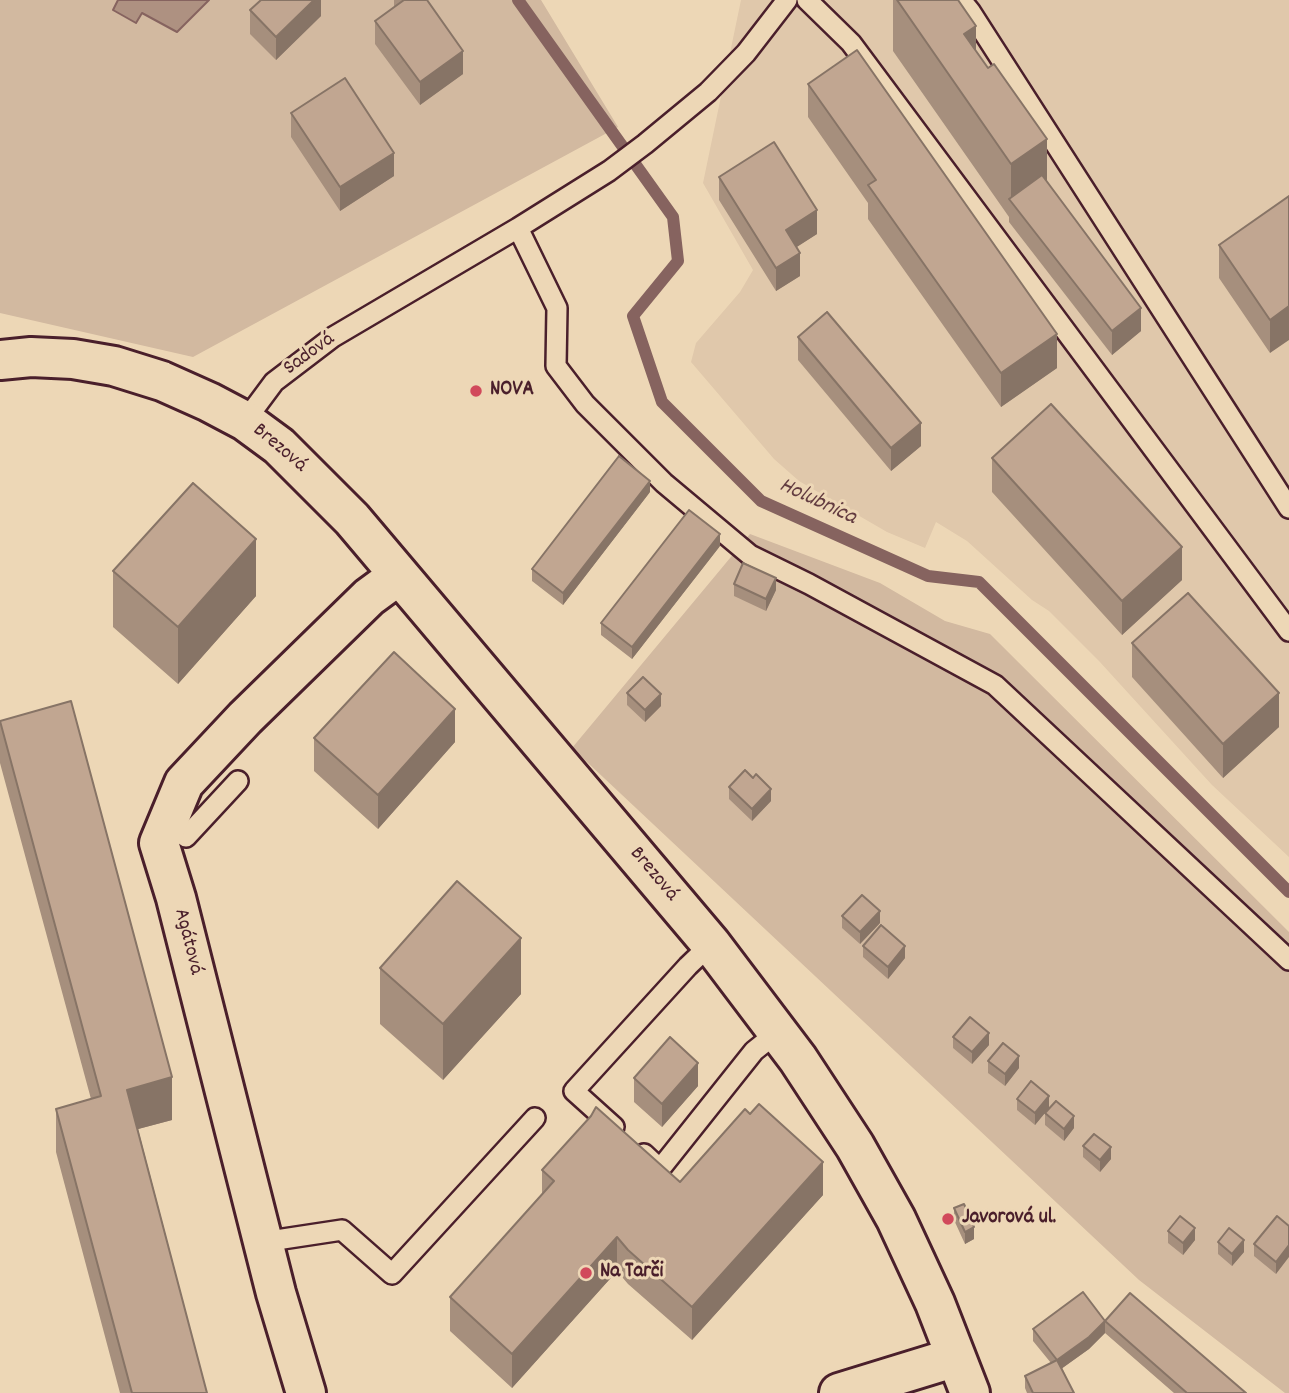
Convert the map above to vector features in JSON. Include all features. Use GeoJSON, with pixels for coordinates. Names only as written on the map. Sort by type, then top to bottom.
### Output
{"type":"FeatureCollection","features":[{"type":"Feature","properties":{"kind":"street"},"geometry":{"type":"LineString","coordinates":[[0,360],[31,357],[73,359],[114,366],[162,381],[245,421]]}},
{"type":"Feature","properties":{"kind":"street","name":"Brezová"},"geometry":{"type":"LineString","coordinates":[[245,421],[279,446],[352,519],[711,944],[779,1031],[855,1146],[896,1219],[920,1268],[970,1393]]}},
{"type":"Feature","properties":{"kind":"street","name":"Agátová"},"geometry":{"type":"LineString","coordinates":[[306,1393],[263,1242],[176,898],[159,843],[184,783],[245,718],[369,597],[399,575]]}},
{"type":"Feature","properties":{"kind":"street"},"geometry":{"type":"LineString","coordinates":[[839,1393],[956,1357]]}},
{"type":"Feature","properties":{"kind":"lane","name":"Sadová"},"geometry":{"type":"LineString","coordinates":[[245,421],[274,382],[333,337],[518,228],[609,171],[645,144],[708,92],[746,53],[787,0]]}},
{"type":"Feature","properties":{"kind":"lane"},"geometry":{"type":"LineString","coordinates":[[807,0],[851,43],[1289,631]]}},
{"type":"Feature","properties":{"kind":"lane"},"geometry":{"type":"LineString","coordinates":[[961,0],[1289,508]]}},
{"type":"Feature","properties":{"kind":"lane"},"geometry":{"type":"LineString","coordinates":[[518,228],[557,308],[556,366],[585,404],[664,483],[750,555],[995,685],[1289,960]]}},
{"type":"Feature","properties":{"kind":"lane"},"geometry":{"type":"LineString","coordinates":[[169,821],[186,836],[238,781]]}},
{"type":"Feature","properties":{"kind":"lane"},"geometry":{"type":"LineString","coordinates":[[711,944],[574,1091],[660,1169],[754,1051],[779,1031]]}},
{"type":"Feature","properties":{"kind":"lane"},"geometry":{"type":"LineString","coordinates":[[263,1242],[342,1230],[392,1274],[535,1118]]}},
{"type":"Feature","properties":{"kind":"shaded area"},"geometry":{"type":"Polygon","coordinates":[[[0,0],[541,0],[618,127],[193,357],[0,313],[0,0]]]}},
{"type":"Feature","properties":{"kind":"shaded area"},"geometry":{"type":"Polygon","coordinates":[[[118,0],[209,0],[177,32],[142,13],[136,23],[113,10],[118,0]]]}},
{"type":"Feature","properties":{"kind":"shaded area"},"geometry":{"type":"Polygon","coordinates":[[[741,0],[1289,0],[1289,857],[1212,785],[1099,661],[1049,611],[1032,600],[967,541],[936,522],[925,548],[887,532],[799,481],[774,459],[691,362],[696,343],[740,292],[753,270],[703,183],[741,0]]]}},
{"type":"Feature","properties":{"kind":"shaded area"},"geometry":{"type":"Polygon","coordinates":[[[750,534],[880,583],[945,621],[990,634],[1289,932],[1289,1393],[1285,1393],[1139,1280],[572,748],[750,534]]]}},
{"type":"Feature","properties":{"kind":"building"},"geometry":{"type":"Polygon","coordinates":[[[261,0],[314,0],[276,37],[250,10],[261,0]]]}},
{"type":"Feature","properties":{"kind":"building"},"geometry":{"type":"Polygon","coordinates":[[[404,0],[427,0],[463,51],[420,82],[375,21],[404,0]]]}},
{"type":"Feature","properties":{"kind":"building"},"geometry":{"type":"Polygon","coordinates":[[[897,0],[958,0],[976,26],[964,34],[988,68],[994,64],[1047,139],[1011,164],[897,0]]]}},
{"type":"Feature","properties":{"kind":"building"},"geometry":{"type":"Polygon","coordinates":[[[857,50],[1057,334],[1001,373],[868,185],[876,180],[808,84],[857,50]]]}},
{"type":"Feature","properties":{"kind":"building"},"geometry":{"type":"Polygon","coordinates":[[[345,78],[394,153],[340,187],[291,113],[345,78]]]}},
{"type":"Feature","properties":{"kind":"building"},"geometry":{"type":"Polygon","coordinates":[[[774,142],[817,210],[786,230],[800,253],[776,268],[719,177],[774,142]]]}},
{"type":"Feature","properties":{"kind":"building"},"geometry":{"type":"Polygon","coordinates":[[[1042,175],[1141,308],[1112,331],[1009,199],[1042,175]]]}},
{"type":"Feature","properties":{"kind":"building"},"geometry":{"type":"Polygon","coordinates":[[[1289,196],[1289,306],[1270,320],[1219,245],[1289,196]]]}},
{"type":"Feature","properties":{"kind":"building"},"geometry":{"type":"Polygon","coordinates":[[[827,312],[921,423],[891,448],[798,337],[827,312]]]}},
{"type":"Feature","properties":{"kind":"building"},"geometry":{"type":"Polygon","coordinates":[[[1051,404],[1182,547],[1122,601],[992,458],[1051,404]]]}},
{"type":"Feature","properties":{"kind":"building"},"geometry":{"type":"Polygon","coordinates":[[[619,456],[650,481],[563,593],[532,569],[619,456]]]}},
{"type":"Feature","properties":{"kind":"building"},"geometry":{"type":"Polygon","coordinates":[[[193,483],[256,539],[178,627],[113,571],[193,483]]]}},
{"type":"Feature","properties":{"kind":"building"},"geometry":{"type":"Polygon","coordinates":[[[689,510],[720,534],[632,647],[601,623],[689,510]]]}},
{"type":"Feature","properties":{"kind":"building"},"geometry":{"type":"Polygon","coordinates":[[[743,563],[776,578],[766,599],[734,584],[743,563]]]}},
{"type":"Feature","properties":{"kind":"building"},"geometry":{"type":"Polygon","coordinates":[[[1188,593],[1279,693],[1223,744],[1132,643],[1188,593]]]}},
{"type":"Feature","properties":{"kind":"building"},"geometry":{"type":"Polygon","coordinates":[[[394,652],[455,709],[378,795],[314,738],[394,652]]]}},
{"type":"Feature","properties":{"kind":"building"},"geometry":{"type":"Polygon","coordinates":[[[643,677],[661,694],[645,710],[627,693],[643,677]]]}},
{"type":"Feature","properties":{"kind":"building"},"geometry":{"type":"Polygon","coordinates":[[[71,701],[172,1077],[127,1090],[207,1393],[132,1393],[56,1109],[101,1096],[0,721],[71,701]]]}},
{"type":"Feature","properties":{"kind":"building"},"geometry":{"type":"Polygon","coordinates":[[[745,770],[753,778],[756,774],[771,789],[752,809],[729,787],[745,770]]]}},
{"type":"Feature","properties":{"kind":"building"},"geometry":{"type":"Polygon","coordinates":[[[457,881],[521,938],[443,1024],[380,968],[457,881]]]}},
{"type":"Feature","properties":{"kind":"building"},"geometry":{"type":"Polygon","coordinates":[[[862,895],[880,911],[860,932],[842,916],[862,895]]]}},
{"type":"Feature","properties":{"kind":"building"},"geometry":{"type":"Polygon","coordinates":[[[881,925],[905,946],[888,967],[863,946],[881,925]]]}},
{"type":"Feature","properties":{"kind":"building"},"geometry":{"type":"Polygon","coordinates":[[[970,1017],[989,1033],[972,1052],[953,1037],[970,1017]]]}},
{"type":"Feature","properties":{"kind":"building"},"geometry":{"type":"Polygon","coordinates":[[[670,1037],[698,1063],[662,1104],[634,1078],[670,1037]]]}},
{"type":"Feature","properties":{"kind":"building"},"geometry":{"type":"Polygon","coordinates":[[[1003,1043],[1019,1056],[1005,1074],[988,1061],[1003,1043]]]}},
{"type":"Feature","properties":{"kind":"building"},"geometry":{"type":"Polygon","coordinates":[[[1031,1081],[1049,1096],[1035,1113],[1017,1099],[1031,1081]]]}},
{"type":"Feature","properties":{"kind":"building"},"geometry":{"type":"Polygon","coordinates":[[[1056,1101],[1074,1116],[1064,1129],[1045,1113],[1056,1101]]]}},
{"type":"Feature","properties":{"kind":"building"},"geometry":{"type":"Polygon","coordinates":[[[759,1104],[823,1162],[692,1307],[617,1237],[512,1354],[450,1297],[554,1181],[542,1170],[596,1107],[680,1182],[745,1109],[750,1114],[759,1104]]]}},
{"type":"Feature","properties":{"kind":"building"},"geometry":{"type":"Polygon","coordinates":[[[1094,1134],[1111,1147],[1100,1160],[1083,1146],[1094,1134]]]}},
{"type":"Feature","properties":{"kind":"building"},"geometry":{"type":"Polygon","coordinates":[[[964,1204],[974,1227],[965,1232],[954,1208],[964,1204]]]}},
{"type":"Feature","properties":{"kind":"building"},"geometry":{"type":"Polygon","coordinates":[[[1180,1216],[1195,1228],[1183,1243],[1168,1231],[1180,1216]]]}},
{"type":"Feature","properties":{"kind":"building"},"geometry":{"type":"Polygon","coordinates":[[[1277,1216],[1289,1226],[1289,1245],[1276,1262],[1254,1244],[1277,1216]]]}},
{"type":"Feature","properties":{"kind":"building"},"geometry":{"type":"Polygon","coordinates":[[[1229,1228],[1244,1240],[1232,1254],[1218,1242],[1229,1228]]]}},
{"type":"Feature","properties":{"kind":"building"},"geometry":{"type":"Polygon","coordinates":[[[1083,1292],[1105,1321],[1089,1337],[1057,1360],[1033,1329],[1083,1292]]]}},
{"type":"Feature","properties":{"kind":"building"},"geometry":{"type":"Polygon","coordinates":[[[1130,1293],[1246,1393],[1187,1393],[1105,1321],[1130,1293]]]}},
{"type":"Feature","properties":{"kind":"building"},"geometry":{"type":"Polygon","coordinates":[[[1057,1360],[1074,1393],[1033,1393],[1025,1376],[1057,1360]]]}},
{"type":"Feature","properties":{"kind":"waterway","name":"Holubnica"},"geometry":{"type":"LineString","coordinates":[[518,0],[673,217],[678,261],[633,316],[662,402],[761,501],[928,576],[979,582],[1289,892]]}},
{"type":"Feature","properties":{"kind":"place","name":"NOVA"},"geometry":{"type":"Point","coordinates":[476,391]}},
{"type":"Feature","properties":{"kind":"place","name":"Javorová ul."},"geometry":{"type":"Point","coordinates":[948,1219]}},
{"type":"Feature","properties":{"kind":"place","name":"Na Tarči"},"geometry":{"type":"Point","coordinates":[586,1273]}}]}
